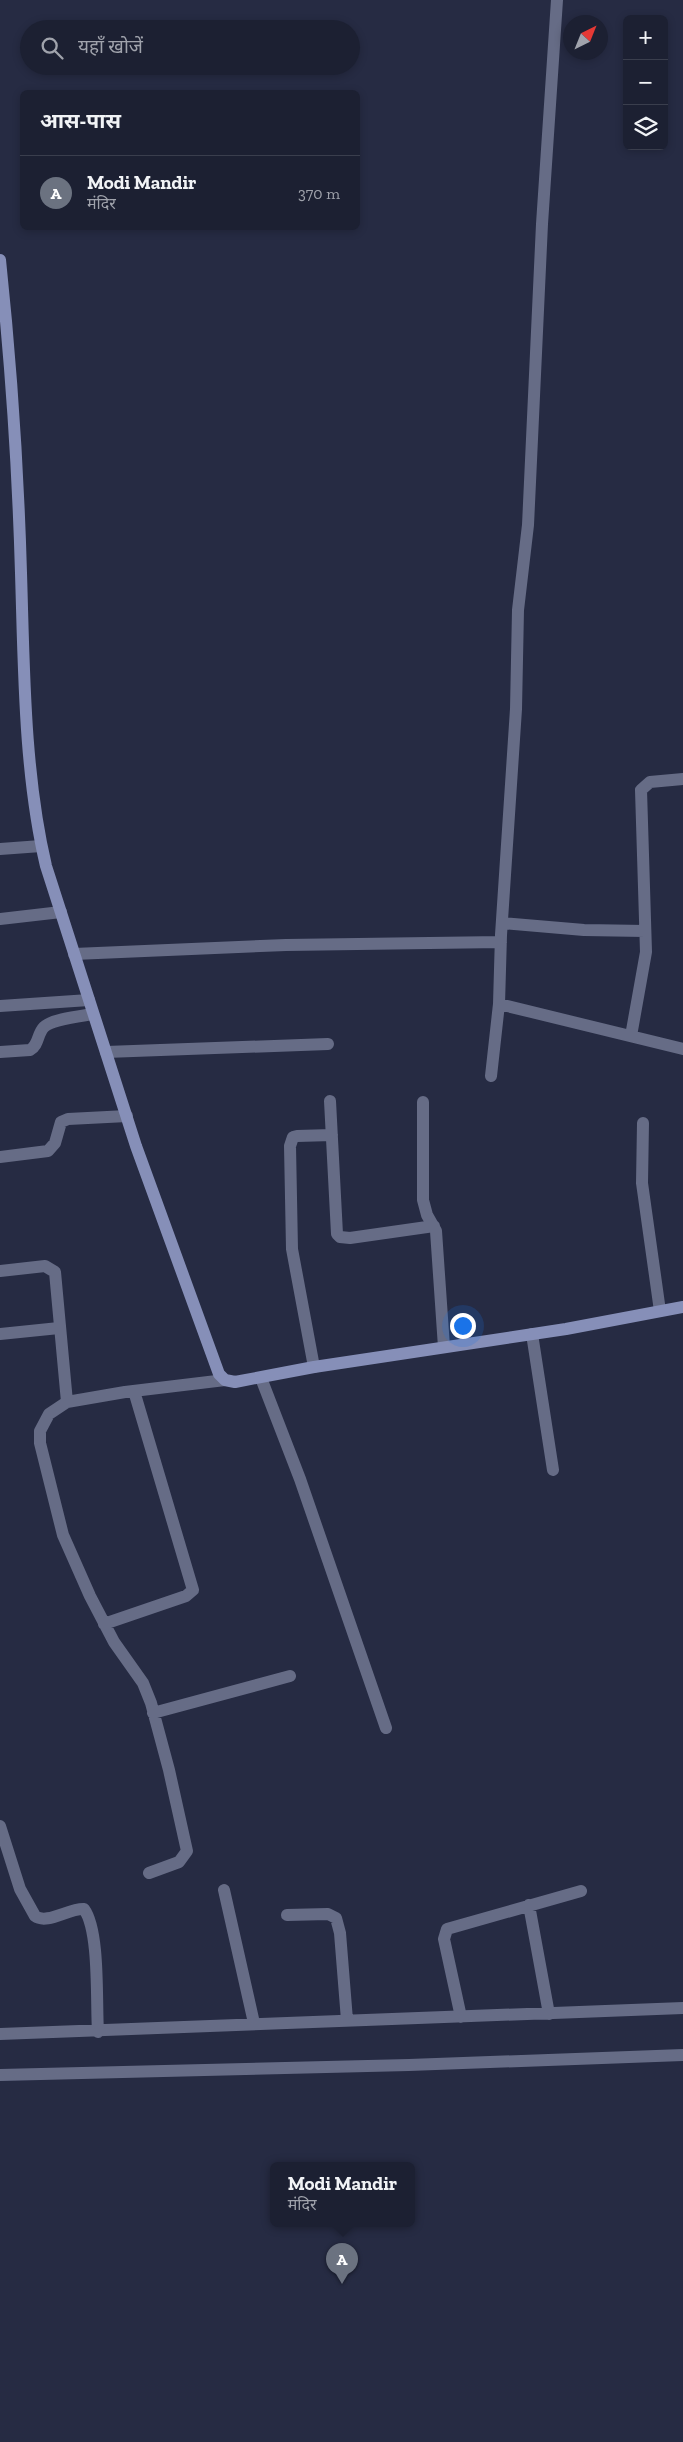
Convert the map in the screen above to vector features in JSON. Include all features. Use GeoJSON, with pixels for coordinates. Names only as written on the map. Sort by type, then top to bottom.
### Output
{"type":"FeatureCollection","features":[{"type":"Feature","properties":{"kind":"street"},"geometry":{"type":"LineString","coordinates":[[491,1076],[499,1004],[502,923],[516,709],[518,610],[528,525],[534,442],[542,224],[557,0]]}},
{"type":"Feature","properties":{"kind":"street"},"geometry":{"type":"LineString","coordinates":[[0,260],[14,416],[25,688],[36,814],[41,846],[60,912],[124,1107],[214,1364],[225,1380]]}},
{"type":"Feature","properties":{"kind":"street"},"geometry":{"type":"LineString","coordinates":[[631,1036],[646,952],[641,790],[650,782],[683,779]]}},
{"type":"Feature","properties":{"kind":"street"},"geometry":{"type":"LineString","coordinates":[[0,849],[41,846]]}},
{"type":"Feature","properties":{"kind":"street"},"geometry":{"type":"LineString","coordinates":[[0,920],[60,912]]}},
{"type":"Feature","properties":{"kind":"street"},"geometry":{"type":"LineString","coordinates":[[502,923],[584,930],[646,931]]}},
{"type":"Feature","properties":{"kind":"street"},"geometry":{"type":"LineString","coordinates":[[74,954],[286,945],[501,942]]}},
{"type":"Feature","properties":{"kind":"street"},"geometry":{"type":"LineString","coordinates":[[0,1006],[89,1000]]}},
{"type":"Feature","properties":{"kind":"street"},"geometry":{"type":"LineString","coordinates":[[499,1004],[683,1049]]}},
{"type":"Feature","properties":{"kind":"street"},"geometry":{"type":"LineString","coordinates":[[0,1052],[30,1050],[34,1048],[41,1031],[49,1023],[93,1014]]}},
{"type":"Feature","properties":{"kind":"street"},"geometry":{"type":"LineString","coordinates":[[106,1052],[328,1044]]}},
{"type":"Feature","properties":{"kind":"street"},"geometry":{"type":"LineString","coordinates":[[330,1101],[336,1229],[340,1236],[350,1238],[434,1226]]}},
{"type":"Feature","properties":{"kind":"street"},"geometry":{"type":"LineString","coordinates":[[424,1102],[423,1200],[426,1215],[434,1226],[438,1239],[444,1347]]}},
{"type":"Feature","properties":{"kind":"street"},"geometry":{"type":"LineString","coordinates":[[0,1157],[51,1149],[61,1122],[124,1107]]}},
{"type":"Feature","properties":{"kind":"street"},"geometry":{"type":"LineString","coordinates":[[643,1123],[642,1184],[660,1311]]}},
{"type":"Feature","properties":{"kind":"street"},"geometry":{"type":"LineString","coordinates":[[314,1367],[292,1248],[290,1146],[293,1137],[332,1135]]}},
{"type":"Feature","properties":{"kind":"street"},"geometry":{"type":"LineString","coordinates":[[0,1270],[45,1266],[52,1268],[56,1277],[58,1328],[67,1402]]}},
{"type":"Feature","properties":{"kind":"street"},"geometry":{"type":"LineString","coordinates":[[149,1873],[179,1862],[188,1852],[153,1713],[143,1683],[124,1658],[104,1624],[63,1535],[40,1443],[40,1431],[49,1414],[67,1402],[134,1391],[225,1380],[235,1382],[261,1378],[314,1367],[532,1334],[683,1307]]}},
{"type":"Feature","properties":{"kind":"street"},"geometry":{"type":"LineString","coordinates":[[0,1334],[58,1328]]}},
{"type":"Feature","properties":{"kind":"street"},"geometry":{"type":"LineString","coordinates":[[532,1334],[552,1470]]}},
{"type":"Feature","properties":{"kind":"street"},"geometry":{"type":"LineString","coordinates":[[261,1378],[304,1488],[386,1728]]}},
{"type":"Feature","properties":{"kind":"street"},"geometry":{"type":"LineString","coordinates":[[104,1624],[186,1596],[193,1590],[134,1391]]}},
{"type":"Feature","properties":{"kind":"street"},"geometry":{"type":"LineString","coordinates":[[153,1713],[290,1676]]}},
{"type":"Feature","properties":{"kind":"street"},"geometry":{"type":"LineString","coordinates":[[0,1826],[20,1889],[35,1916],[46,1918],[77,1908],[84,1908],[90,1917],[94,1937],[98,2032]]}},
{"type":"Feature","properties":{"kind":"street"},"geometry":{"type":"LineString","coordinates":[[224,1890],[254,2023]]}},
{"type":"Feature","properties":{"kind":"street"},"geometry":{"type":"LineString","coordinates":[[461,2017],[444,1939],[445,1931],[451,1927],[581,1891]]}},
{"type":"Feature","properties":{"kind":"street"},"geometry":{"type":"LineString","coordinates":[[529,1905],[549,2014]]}},
{"type":"Feature","properties":{"kind":"street"},"geometry":{"type":"LineString","coordinates":[[288,1914],[328,1914],[336,1918],[340,1933],[347,2020]]}},
{"type":"Feature","properties":{"kind":"street"},"geometry":{"type":"LineString","coordinates":[[0,2034],[98,2032],[254,2023],[683,2008]]}},
{"type":"Feature","properties":{"kind":"street"},"geometry":{"type":"LineString","coordinates":[[0,2076],[409,2065],[683,2055]]}},
{"type":"Feature","properties":{"kind":"place","name":"Modi Mandir"},"geometry":{"type":"Point","coordinates":[342,2284]}}]}
